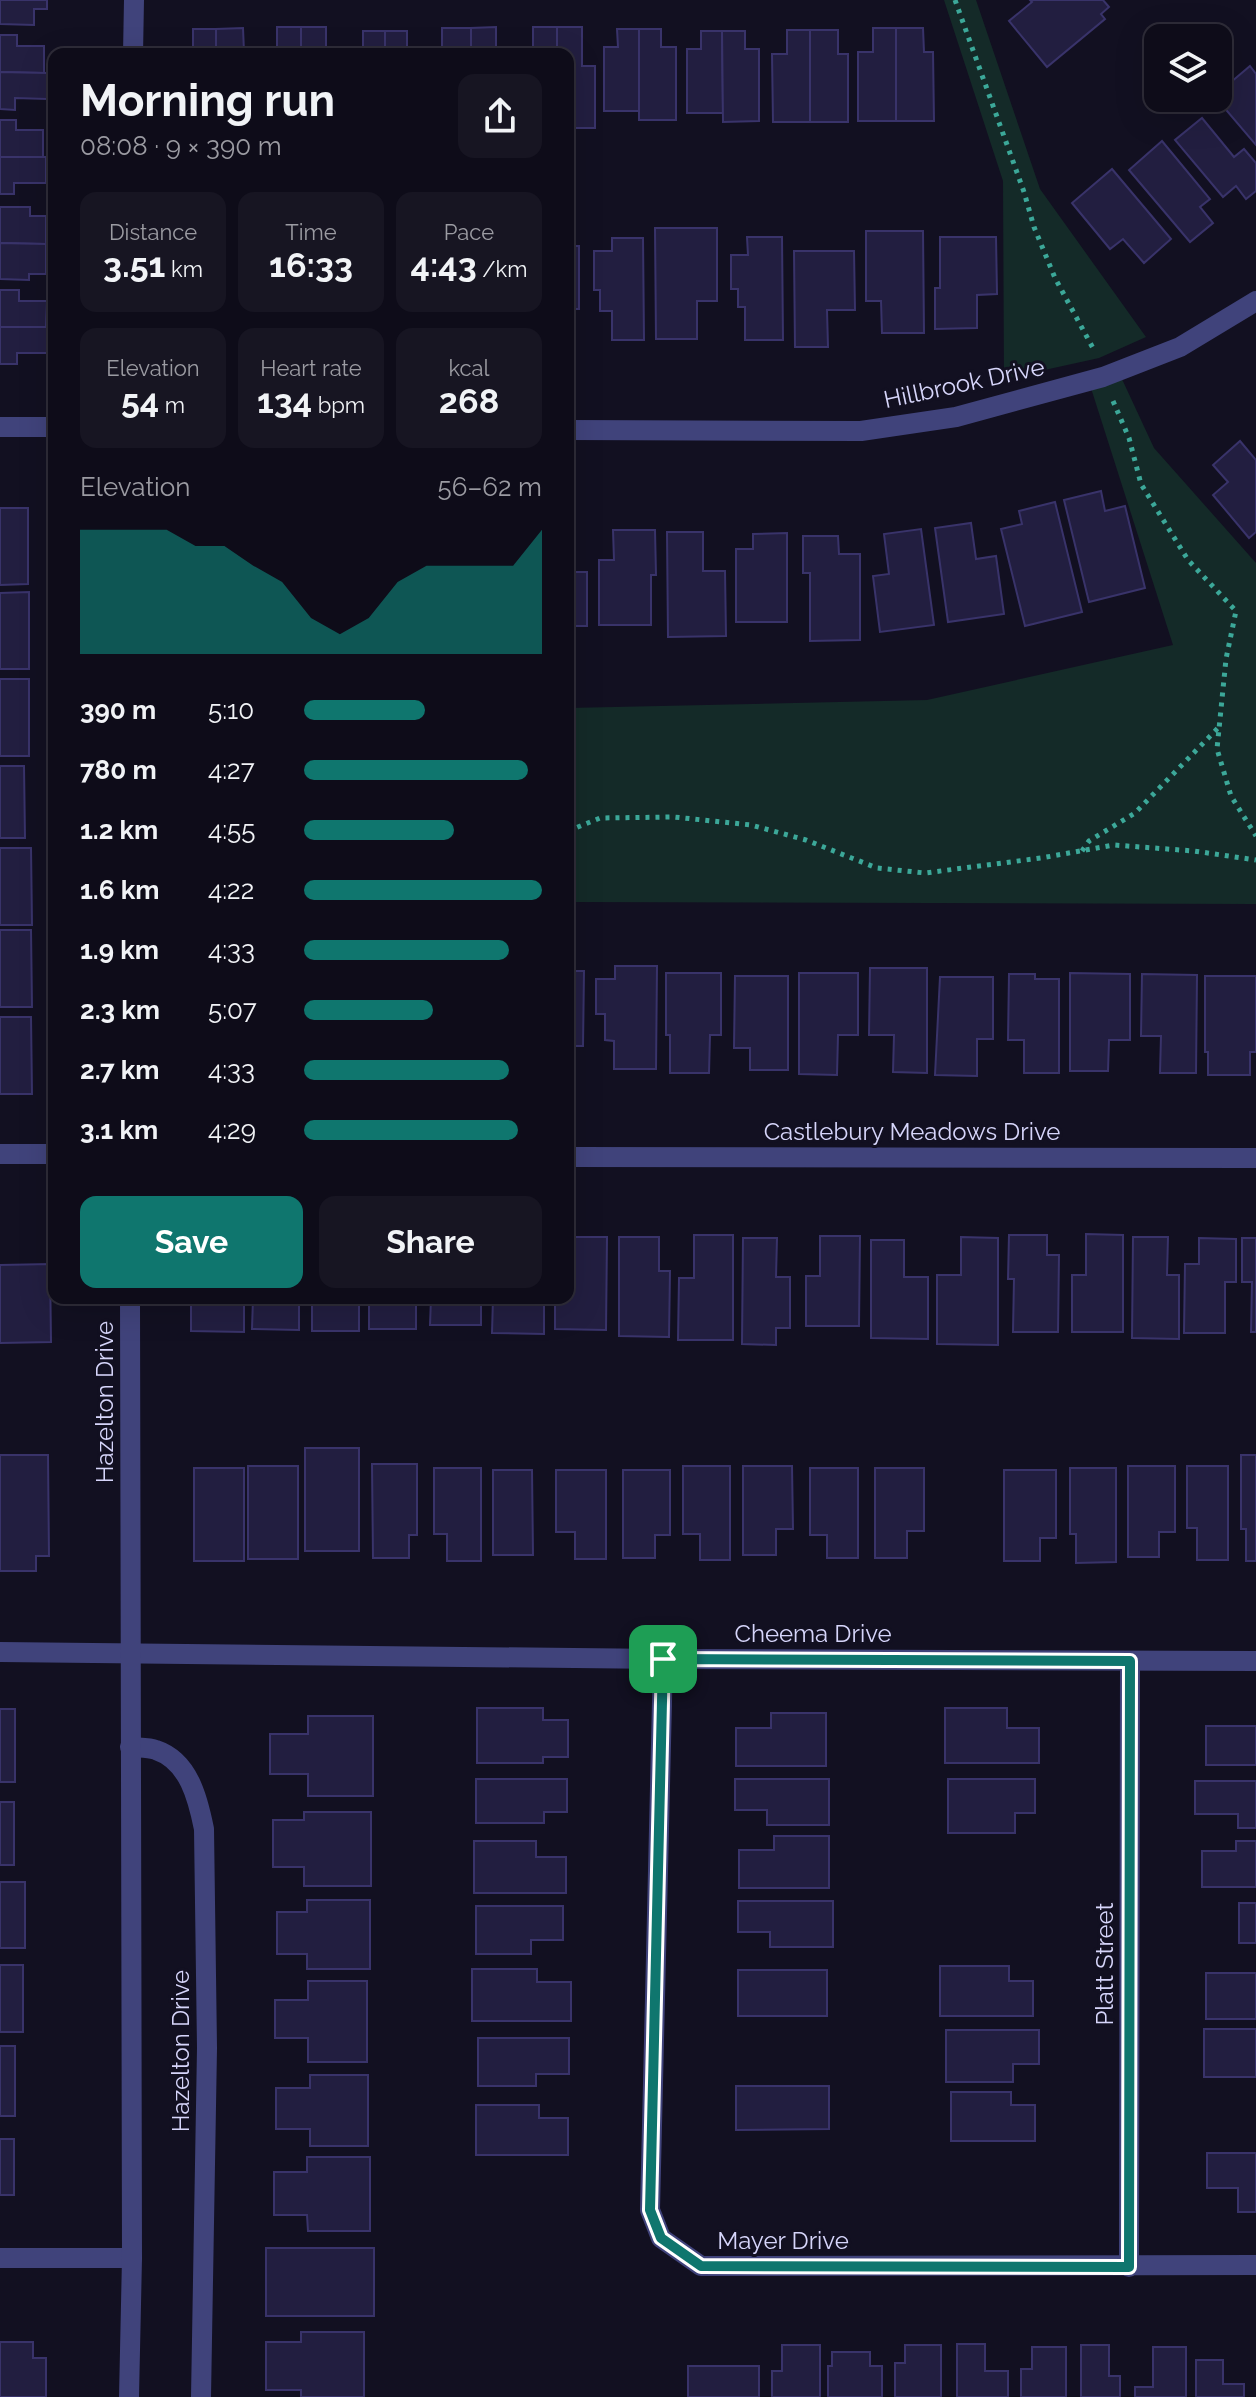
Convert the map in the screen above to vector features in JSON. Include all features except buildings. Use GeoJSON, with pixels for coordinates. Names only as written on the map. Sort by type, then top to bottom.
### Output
{"type":"FeatureCollection","features":[{"type":"Feature","properties":{"kind":"street"},"geometry":{"type":"LineString","coordinates":[[133,48],[134,0]]}},
{"type":"Feature","properties":{"kind":"street","name":"Hillbrook Drive"},"geometry":{"type":"LineString","coordinates":[[574,430],[861,431],[956,417],[1103,377],[1180,347],[1256,301]]}},
{"type":"Feature","properties":{"kind":"street"},"geometry":{"type":"LineString","coordinates":[[0,427],[48,427]]}},
{"type":"Feature","properties":{"kind":"street"},"geometry":{"type":"LineString","coordinates":[[0,1154],[48,1154]]}},
{"type":"Feature","properties":{"kind":"street","name":"Castlebury Meadows Drive"},"geometry":{"type":"LineString","coordinates":[[574,1157],[1256,1158]]}},
{"type":"Feature","properties":{"kind":"street","name":"Hazelton Drive"},"geometry":{"type":"LineString","coordinates":[[129,2397],[132,2258],[130,1304]]}},
{"type":"Feature","properties":{"kind":"street","name":"Cheema Drive"},"geometry":{"type":"LineString","coordinates":[[0,1652],[1256,1661]]}},
{"type":"Feature","properties":{"kind":"street","name":"Mayer Drive"},"geometry":{"type":"LineString","coordinates":[[663,1659],[650,2210],[661,2238],[701,2266],[1256,2265]]}},
{"type":"Feature","properties":{"kind":"street","name":"Platt Street"},"geometry":{"type":"LineString","coordinates":[[1129,2267],[1130,1661]]}},
{"type":"Feature","properties":{"kind":"street","name":"Hazelton Drive"},"geometry":{"type":"LineString","coordinates":[[130,1747],[156,1750],[179,1763],[199,1799],[204,1829],[207,2048],[201,2397]]}},
{"type":"Feature","properties":{"kind":"street"},"geometry":{"type":"LineString","coordinates":[[0,2258],[132,2258]]}},
{"type":"Feature","properties":{"kind":"path"},"geometry":{"type":"LineString","coordinates":[[955,0],[1034,227],[1055,278],[1093,346],[1129,438],[1141,484],[1188,560],[1236,611],[1226,659],[1217,749],[1231,796],[1256,836]]}},
{"type":"Feature","properties":{"kind":"path"},"geometry":{"type":"LineString","coordinates":[[1082,851],[1089,841],[1135,813],[1219,727]]}},
{"type":"Feature","properties":{"kind":"path"},"geometry":{"type":"LineString","coordinates":[[574,829],[600,818],[674,817],[735,823],[806,840],[877,868],[925,873],[1114,845],[1194,851],[1256,860]]}},
{"type":"Feature","properties":{"kind":"green space"},"geometry":{"type":"Polygon","coordinates":[[[944,0],[976,0],[1040,189],[1146,337],[1099,358],[1004,379],[1003,181],[944,0]]]}},
{"type":"Feature","properties":{"kind":"green space"},"geometry":{"type":"Polygon","coordinates":[[[1121,377],[1154,448],[1256,563],[1256,904],[574,902],[574,708],[927,700],[1173,645],[1090,385],[1121,377]]]}},
{"type":"Feature","properties":{"kind":"route"},"geometry":{"type":"LineString","coordinates":[[663,1659],[1130,1661],[1129,2267],[701,2266],[661,2238],[650,2210],[663,1659]]}}]}
